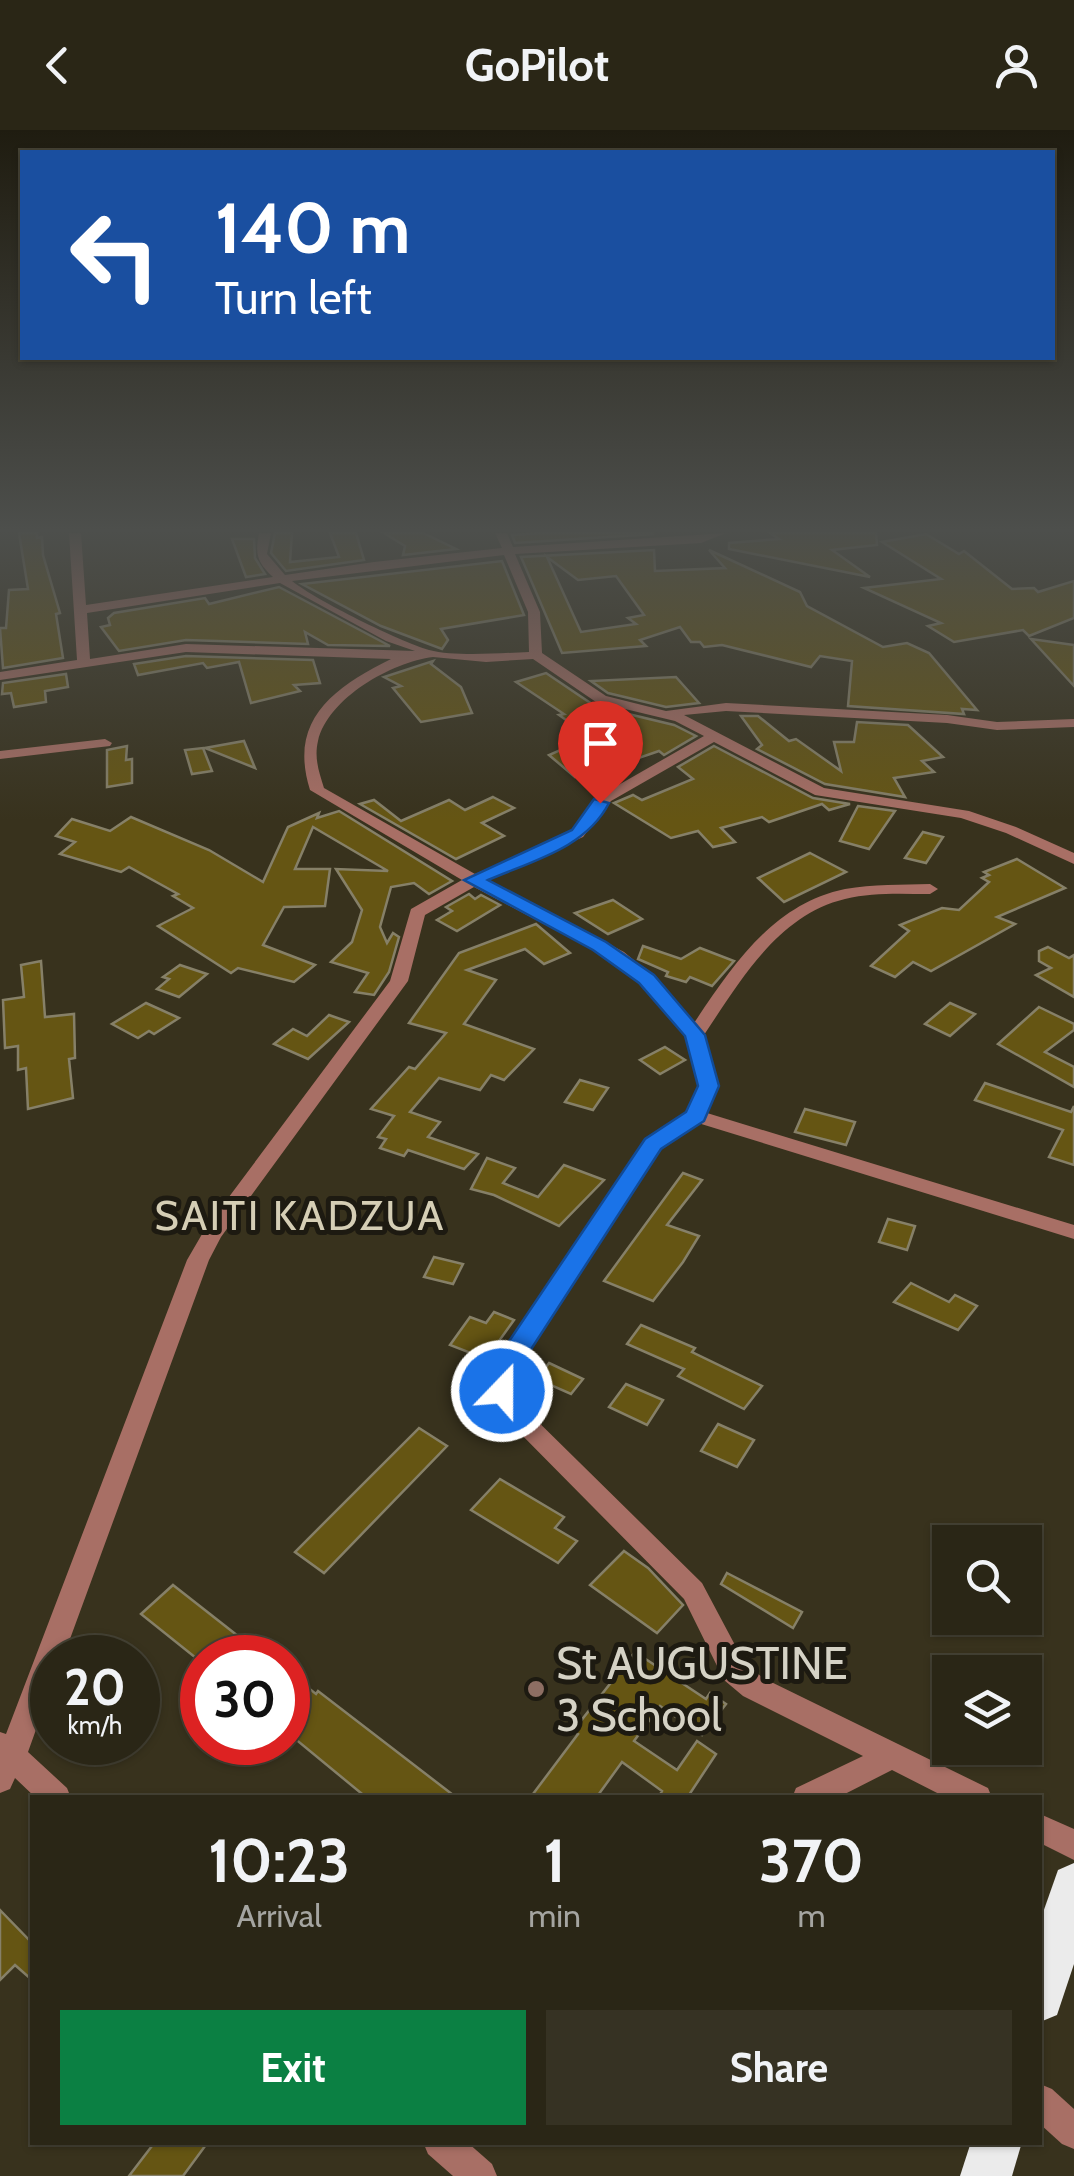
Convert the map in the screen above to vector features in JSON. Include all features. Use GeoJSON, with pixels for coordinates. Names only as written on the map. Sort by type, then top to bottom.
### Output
{"type":"FeatureCollection","features":[{"type":"Feature","properties":{"kind":"highway"},"geometry":{"type":"LineString","coordinates":[[1042,1991],[1074,1886]]}},
{"type":"Feature","properties":{"kind":"highway"},"geometry":{"type":"LineString","coordinates":[[986,2176],[995,2145]]}},
{"type":"Feature","properties":{"kind":"street"},"geometry":{"type":"LineString","coordinates":[[81,628],[84,664]]}},
{"type":"Feature","properties":{"kind":"street"},"geometry":{"type":"LineString","coordinates":[[373,628],[433,653]]}},
{"type":"Feature","properties":{"kind":"street"},"geometry":{"type":"LineString","coordinates":[[535,628],[536,655]]}},
{"type":"Feature","properties":{"kind":"street"},"geometry":{"type":"LineString","coordinates":[[0,676],[204,648],[407,656],[433,653],[486,658],[536,655],[602,699],[624,707],[666,713],[726,706],[948,718],[997,726],[1074,723]]}},
{"type":"Feature","properties":{"kind":"street"},"geometry":{"type":"LineString","coordinates":[[407,656],[362,678],[325,712],[312,740],[312,779],[329,800],[618,956],[646,979],[695,1035],[708,1086],[696,1116],[653,1144],[502,1372],[502,1391],[508,1407],[693,1591],[734,1671],[753,1687],[972,1795]]}},
{"type":"Feature","properties":{"kind":"street"},"geometry":{"type":"LineString","coordinates":[[666,713],[820,792],[964,814],[1011,830],[1074,860]]}},
{"type":"Feature","properties":{"kind":"street"},"geometry":{"type":"LineString","coordinates":[[53,1795],[4,1759],[191,1278],[212,1234],[399,981],[417,912],[474,880],[578,834],[606,798],[714,736]]}},
{"type":"Feature","properties":{"kind":"street"},"geometry":{"type":"LineString","coordinates":[[0,755],[105,743]]}},
{"type":"Feature","properties":{"kind":"street"},"geometry":{"type":"LineString","coordinates":[[695,1035],[742,966],[774,932],[811,906],[834,896],[864,891],[930,890]]}},
{"type":"Feature","properties":{"kind":"street"},"geometry":{"type":"LineString","coordinates":[[696,1116],[1074,1232]]}},
{"type":"Feature","properties":{"kind":"street"},"geometry":{"type":"LineString","coordinates":[[812,1795],[892,1756]]}},
{"type":"Feature","properties":{"kind":"street"},"geometry":{"type":"LineString","coordinates":[[1042,1829],[1074,1844]]}},
{"type":"Feature","properties":{"kind":"street"},"geometry":{"type":"LineString","coordinates":[[1042,2103],[1074,2132]]}},
{"type":"Feature","properties":{"kind":"street"},"geometry":{"type":"LineString","coordinates":[[444,2145],[480,2176]]}},
{"type":"Feature","properties":{"kind":"building"},"geometry":{"type":"Polygon","coordinates":[[[0,628],[58,628],[63,658],[3,668],[0,628]]]}},
{"type":"Feature","properties":{"kind":"building"},"geometry":{"type":"Polygon","coordinates":[[[102,628],[357,628],[390,646],[328,645],[305,632],[308,644],[186,640],[119,651],[102,628]]]}},
{"type":"Feature","properties":{"kind":"building"},"geometry":{"type":"Polygon","coordinates":[[[388,628],[444,628],[441,629],[448,640],[442,649],[388,628]]]}},
{"type":"Feature","properties":{"kind":"building"},"geometry":{"type":"Polygon","coordinates":[[[552,628],[579,628],[581,632],[675,628],[640,640],[646,646],[562,653],[552,628]]]}},
{"type":"Feature","properties":{"kind":"building"},"geometry":{"type":"Polygon","coordinates":[[[681,628],[849,628],[883,647],[907,643],[929,653],[977,710],[962,709],[964,714],[848,706],[852,661],[820,656],[811,667],[722,645],[704,647],[700,642],[691,642],[681,628]]]}},
{"type":"Feature","properties":{"kind":"building"},"geometry":{"type":"Polygon","coordinates":[[[932,628],[1048,628],[1029,636],[1023,630],[954,642],[932,628]]]}},
{"type":"Feature","properties":{"kind":"building"},"geometry":{"type":"Polygon","coordinates":[[[1031,639],[1074,645],[1074,686],[1031,639]]]}},
{"type":"Feature","properties":{"kind":"building"},"geometry":{"type":"Polygon","coordinates":[[[186,656],[313,660],[320,683],[294,685],[300,691],[251,703],[239,662],[207,668],[203,663],[138,675],[134,664],[186,656]]]}},
{"type":"Feature","properties":{"kind":"building"},"geometry":{"type":"Polygon","coordinates":[[[433,661],[431,664],[461,687],[472,713],[421,722],[393,688],[401,686],[384,677],[433,661]]]}},
{"type":"Feature","properties":{"kind":"building"},"geometry":{"type":"Polygon","coordinates":[[[546,673],[595,706],[674,725],[696,736],[664,755],[659,751],[636,759],[627,754],[575,777],[549,755],[590,737],[516,682],[546,673]]]}},
{"type":"Feature","properties":{"kind":"building"},"geometry":{"type":"Polygon","coordinates":[[[66,674],[68,687],[45,691],[46,702],[14,707],[11,693],[2,694],[3,683],[66,674]]]}},
{"type":"Feature","properties":{"kind":"building"},"geometry":{"type":"Polygon","coordinates":[[[676,677],[699,703],[666,707],[608,693],[591,681],[676,677]]]}},
{"type":"Feature","properties":{"kind":"building"},"geometry":{"type":"Polygon","coordinates":[[[741,716],[758,716],[789,741],[796,739],[841,771],[834,742],[854,742],[857,722],[908,725],[943,757],[922,761],[934,772],[894,778],[905,797],[825,784],[757,749],[762,745],[741,716]]]}},
{"type":"Feature","properties":{"kind":"building"},"geometry":{"type":"Polygon","coordinates":[[[244,741],[255,768],[205,748],[244,741]]]}},
{"type":"Feature","properties":{"kind":"building"},"geometry":{"type":"Polygon","coordinates":[[[127,746],[126,760],[132,759],[132,783],[107,787],[107,750],[127,746]]]}},
{"type":"Feature","properties":{"kind":"building"},"geometry":{"type":"Polygon","coordinates":[[[714,746],[813,798],[850,804],[829,810],[822,804],[769,822],[762,817],[721,828],[735,842],[713,847],[698,831],[671,838],[614,803],[633,795],[642,800],[693,779],[678,767],[714,746]]]}},
{"type":"Feature","properties":{"kind":"building"},"geometry":{"type":"Polygon","coordinates":[[[203,748],[212,771],[192,774],[185,750],[203,748]]]}},
{"type":"Feature","properties":{"kind":"building"},"geometry":{"type":"Polygon","coordinates":[[[493,797],[514,808],[482,823],[504,836],[456,859],[360,804],[374,800],[401,821],[449,800],[465,810],[493,797]]]}},
{"type":"Feature","properties":{"kind":"building"},"geometry":{"type":"Polygon","coordinates":[[[858,806],[895,811],[869,849],[840,841],[858,806]]]}},
{"type":"Feature","properties":{"kind":"building"},"geometry":{"type":"Polygon","coordinates":[[[339,811],[452,881],[429,894],[414,883],[391,887],[380,927],[387,943],[393,933],[399,937],[389,972],[374,995],[355,992],[368,973],[331,962],[352,942],[362,910],[336,869],[388,871],[313,827],[295,869],[330,869],[325,906],[284,907],[263,945],[315,965],[294,982],[238,968],[231,973],[158,926],[193,908],[173,896],[178,894],[129,867],[121,872],[60,854],[75,842],[56,836],[72,819],[110,831],[131,817],[209,850],[263,882],[288,827],[319,813],[317,818],[339,811]]]}},
{"type":"Feature","properties":{"kind":"building"},"geometry":{"type":"Polygon","coordinates":[[[923,832],[943,837],[926,863],[905,858],[923,832]]]}},
{"type":"Feature","properties":{"kind":"building"},"geometry":{"type":"Polygon","coordinates":[[[810,853],[846,872],[784,902],[758,878],[810,853]]]}},
{"type":"Feature","properties":{"kind":"building"},"geometry":{"type":"Polygon","coordinates":[[[1017,859],[1065,888],[997,917],[1015,924],[931,971],[913,962],[895,977],[871,966],[909,931],[900,925],[942,908],[959,910],[989,882],[982,878],[989,875],[984,872],[1017,859]]]}},
{"type":"Feature","properties":{"kind":"building"},"geometry":{"type":"Polygon","coordinates":[[[469,894],[475,899],[481,895],[500,905],[457,931],[437,920],[452,911],[446,907],[469,894]]]}},
{"type":"Feature","properties":{"kind":"building"},"geometry":{"type":"Polygon","coordinates":[[[613,900],[642,919],[608,934],[575,913],[613,900]]]}},
{"type":"Feature","properties":{"kind":"building"},"geometry":{"type":"Polygon","coordinates":[[[536,924],[570,953],[544,964],[525,949],[467,970],[496,980],[464,1024],[534,1049],[504,1080],[491,1075],[480,1090],[439,1078],[410,1112],[440,1122],[428,1137],[478,1154],[464,1169],[408,1150],[404,1156],[380,1148],[386,1139],[378,1137],[394,1116],[371,1109],[409,1067],[415,1069],[446,1033],[409,1023],[459,953],[536,924]]]}},
{"type":"Feature","properties":{"kind":"building"},"geometry":{"type":"Polygon","coordinates":[[[643,946],[681,959],[700,948],[734,961],[712,986],[690,977],[686,982],[666,976],[668,972],[638,959],[643,946]]]}},
{"type":"Feature","properties":{"kind":"building"},"geometry":{"type":"Polygon","coordinates":[[[1048,947],[1069,958],[1074,955],[1074,997],[1036,975],[1051,968],[1039,961],[1039,951],[1048,947]]]}},
{"type":"Feature","properties":{"kind":"building"},"geometry":{"type":"Polygon","coordinates":[[[41,961],[45,1017],[74,1014],[75,1058],[69,1059],[73,1098],[28,1109],[26,1068],[18,1070],[18,1046],[5,1048],[3,1000],[24,997],[21,965],[41,961]]]}},
{"type":"Feature","properties":{"kind":"building"},"geometry":{"type":"Polygon","coordinates":[[[180,965],[207,974],[179,997],[157,989],[169,979],[163,977],[180,965]]]}},
{"type":"Feature","properties":{"kind":"building"},"geometry":{"type":"Polygon","coordinates":[[[146,1003],[179,1018],[154,1034],[149,1031],[138,1038],[112,1024],[146,1003]]]}},
{"type":"Feature","properties":{"kind":"building"},"geometry":{"type":"Polygon","coordinates":[[[950,1003],[975,1014],[950,1036],[925,1024],[950,1003]]]}},
{"type":"Feature","properties":{"kind":"building"},"geometry":{"type":"Polygon","coordinates":[[[1039,1007],[1074,1024],[1074,1030],[1045,1052],[1074,1067],[1074,1087],[998,1044],[1039,1007]]]}},
{"type":"Feature","properties":{"kind":"building"},"geometry":{"type":"Polygon","coordinates":[[[329,1015],[349,1022],[308,1059],[274,1044],[293,1029],[307,1036],[329,1015]]]}},
{"type":"Feature","properties":{"kind":"building"},"geometry":{"type":"Polygon","coordinates":[[[665,1047],[685,1060],[660,1074],[640,1060],[665,1047]]]}},
{"type":"Feature","properties":{"kind":"building"},"geometry":{"type":"Polygon","coordinates":[[[580,1080],[608,1088],[593,1110],[565,1102],[580,1080]]]}},
{"type":"Feature","properties":{"kind":"building"},"geometry":{"type":"Polygon","coordinates":[[[985,1083],[1071,1112],[1074,1106],[1074,1165],[1049,1157],[1063,1130],[975,1100],[985,1083]]]}},
{"type":"Feature","properties":{"kind":"building"},"geometry":{"type":"Polygon","coordinates":[[[805,1109],[855,1122],[846,1145],[795,1132],[805,1109]]]}},
{"type":"Feature","properties":{"kind":"building"},"geometry":{"type":"Polygon","coordinates":[[[487,1158],[515,1168],[503,1183],[538,1197],[564,1165],[604,1180],[559,1226],[494,1195],[471,1189],[487,1158]]]}},
{"type":"Feature","properties":{"kind":"building"},"geometry":{"type":"Polygon","coordinates":[[[683,1173],[702,1180],[667,1225],[699,1236],[683,1262],[653,1301],[604,1281],[683,1173]]]}},
{"type":"Feature","properties":{"kind":"building"},"geometry":{"type":"Polygon","coordinates":[[[888,1219],[915,1226],[907,1250],[879,1242],[888,1219]]]}},
{"type":"Feature","properties":{"kind":"building"},"geometry":{"type":"Polygon","coordinates":[[[434,1257],[463,1264],[453,1284],[424,1277],[434,1257]]]}},
{"type":"Feature","properties":{"kind":"building"},"geometry":{"type":"Polygon","coordinates":[[[911,1283],[949,1302],[955,1295],[977,1306],[958,1330],[894,1302],[911,1283]]]}},
{"type":"Feature","properties":{"kind":"building"},"geometry":{"type":"Polygon","coordinates":[[[494,1312],[514,1320],[486,1359],[450,1345],[470,1317],[486,1323],[494,1312]]]}},
{"type":"Feature","properties":{"kind":"building"},"geometry":{"type":"Polygon","coordinates":[[[641,1325],[695,1348],[692,1352],[762,1386],[744,1409],[678,1376],[684,1369],[627,1344],[641,1325]]]}},
{"type":"Feature","properties":{"kind":"building"},"geometry":{"type":"Polygon","coordinates":[[[549,1363],[583,1379],[571,1394],[537,1379],[549,1363]]]}},
{"type":"Feature","properties":{"kind":"building"},"geometry":{"type":"Polygon","coordinates":[[[626,1384],[663,1400],[647,1425],[609,1407],[626,1384]]]}},
{"type":"Feature","properties":{"kind":"building"},"geometry":{"type":"Polygon","coordinates":[[[718,1424],[754,1440],[737,1467],[701,1451],[718,1424]]]}},
{"type":"Feature","properties":{"kind":"building"},"geometry":{"type":"Polygon","coordinates":[[[419,1428],[447,1446],[324,1573],[295,1552],[419,1428]]]}},
{"type":"Feature","properties":{"kind":"building"},"geometry":{"type":"Polygon","coordinates":[[[500,1479],[564,1517],[555,1528],[577,1541],[558,1563],[471,1510],[500,1479]]]}},
{"type":"Feature","properties":{"kind":"building"},"geometry":{"type":"Polygon","coordinates":[[[624,1551],[648,1568],[683,1605],[657,1633],[590,1585],[624,1551]]]}},
{"type":"Feature","properties":{"kind":"building"},"geometry":{"type":"Polygon","coordinates":[[[727,1573],[802,1612],[793,1628],[721,1584],[727,1573]]]}},
{"type":"Feature","properties":{"kind":"building"},"geometry":{"type":"Polygon","coordinates":[[[173,1585],[237,1635],[180,1635],[180,1645],[141,1614],[173,1585]]]}},
{"type":"Feature","properties":{"kind":"building"},"geometry":{"type":"Polygon","coordinates":[[[635,1652],[706,1699],[710,1693],[726,1704],[702,1735],[660,1706],[634,1741],[677,1770],[697,1741],[716,1754],[689,1795],[660,1795],[662,1791],[622,1762],[598,1795],[532,1795],[578,1734],[573,1731],[635,1652]]]}},
{"type":"Feature","properties":{"kind":"building"},"geometry":{"type":"Polygon","coordinates":[[[310,1689],[316,1694],[318,1691],[453,1795],[363,1795],[310,1751],[310,1689]]]}},
{"type":"Feature","properties":{"kind":"building"},"geometry":{"type":"Polygon","coordinates":[[[0,1910],[30,1941],[30,1978],[15,1965],[0,1980],[0,1910]]]}},
{"type":"Feature","properties":{"kind":"building"},"geometry":{"type":"Polygon","coordinates":[[[153,2145],[206,2145],[183,2176],[129,2176],[153,2145]]]}},
{"type":"Feature","properties":{"kind":"place","name":"St AUGUSTINE 3 School"},"geometry":{"type":"Point","coordinates":[536,1689]}},
{"type":"Feature","properties":{"kind":"district","name":"SAITI KADZUA"},"geometry":{"type":"Point","coordinates":[300,1215]}},
{"type":"Feature","properties":{"kind":"route"},"geometry":{"type":"LineString","coordinates":[[502,1391],[502,1372],[653,1144],[696,1116],[708,1086],[695,1035],[646,979],[618,956],[474,880],[578,834],[591,821],[600,803]]}}]}
